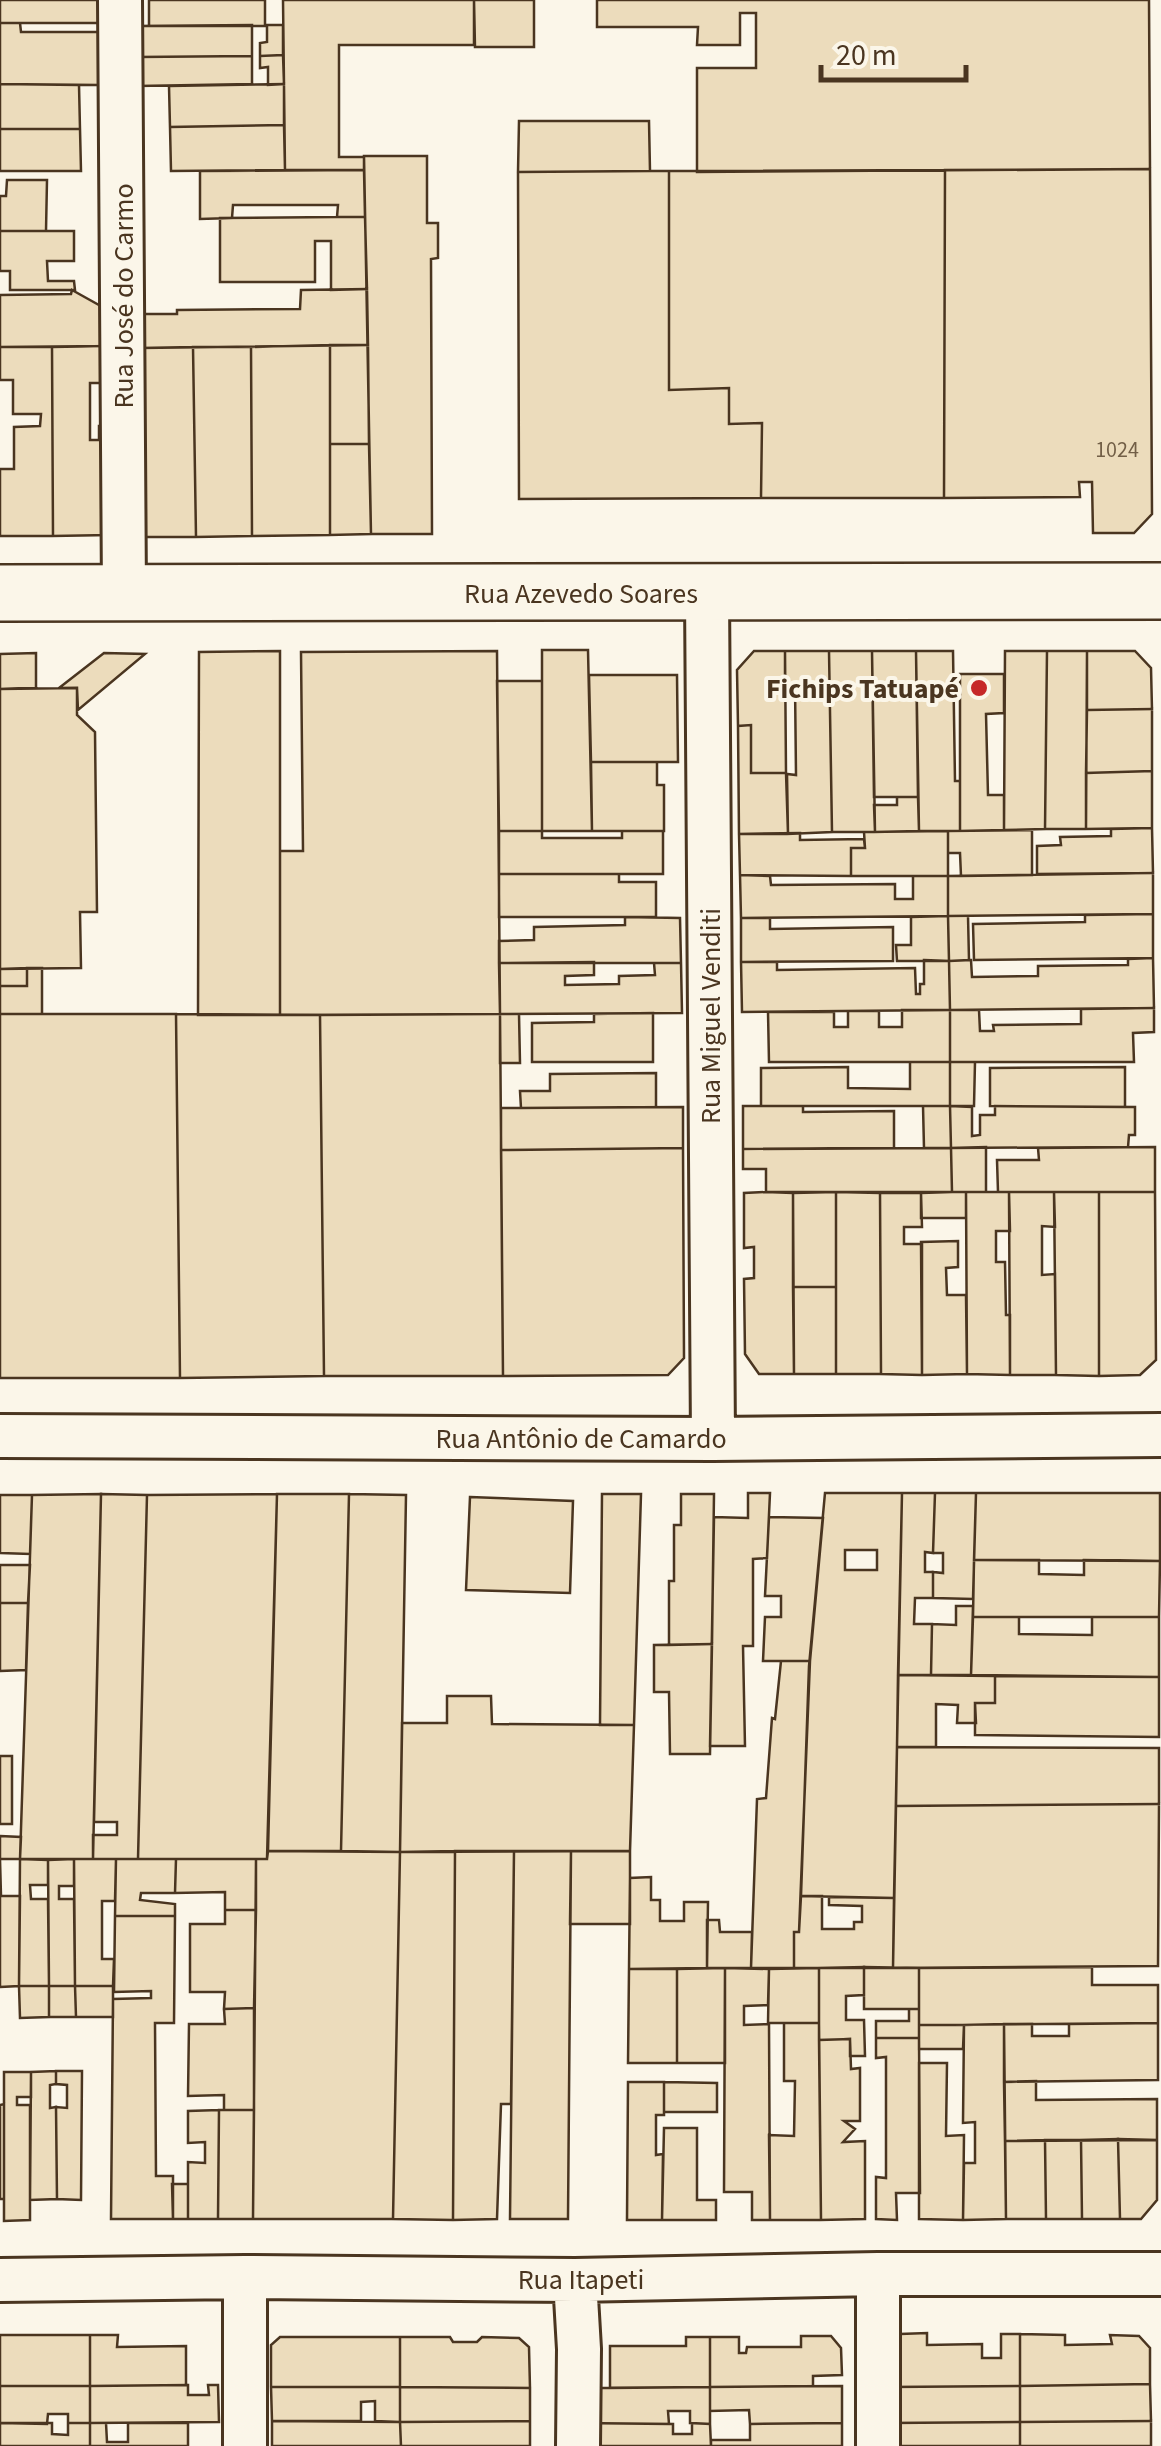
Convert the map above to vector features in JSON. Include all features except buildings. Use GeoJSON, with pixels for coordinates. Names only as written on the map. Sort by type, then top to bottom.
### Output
{"type":"FeatureCollection","features":[{"type":"Feature","properties":{"kind":"street","name":"Rua José do Carmo"},"geometry":{"type":"LineString","coordinates":[[120,0],[124,592]]}},
{"type":"Feature","properties":{"kind":"street","name":"Rua Azevedo Soares"},"geometry":{"type":"LineString","coordinates":[[0,592],[1161,591]]}},
{"type":"Feature","properties":{"kind":"street","name":"Rua Miguel Venditi"},"geometry":{"type":"LineString","coordinates":[[707,593],[713,1438]]}},
{"type":"Feature","properties":{"kind":"street","name":"Rua Antônio de Camardo"},"geometry":{"type":"LineString","coordinates":[[0,1436],[1161,1435]]}},
{"type":"Feature","properties":{"kind":"street"},"geometry":{"type":"LineString","coordinates":[[878,2274],[878,2446]]}},
{"type":"Feature","properties":{"kind":"street","name":"Rua Itapeti"},"geometry":{"type":"LineString","coordinates":[[0,2280],[1161,2274]]}},
{"type":"Feature","properties":{"kind":"street"},"geometry":{"type":"LineString","coordinates":[[245,2277],[246,2446]]}},
{"type":"Feature","properties":{"kind":"street"},"geometry":{"type":"LineString","coordinates":[[574,2280],[579,2349],[578,2446]]}},
{"type":"Feature","properties":{"kind":"place","name":"Fichips Tatuapé"},"geometry":{"type":"Point","coordinates":[979,688]}}]}
